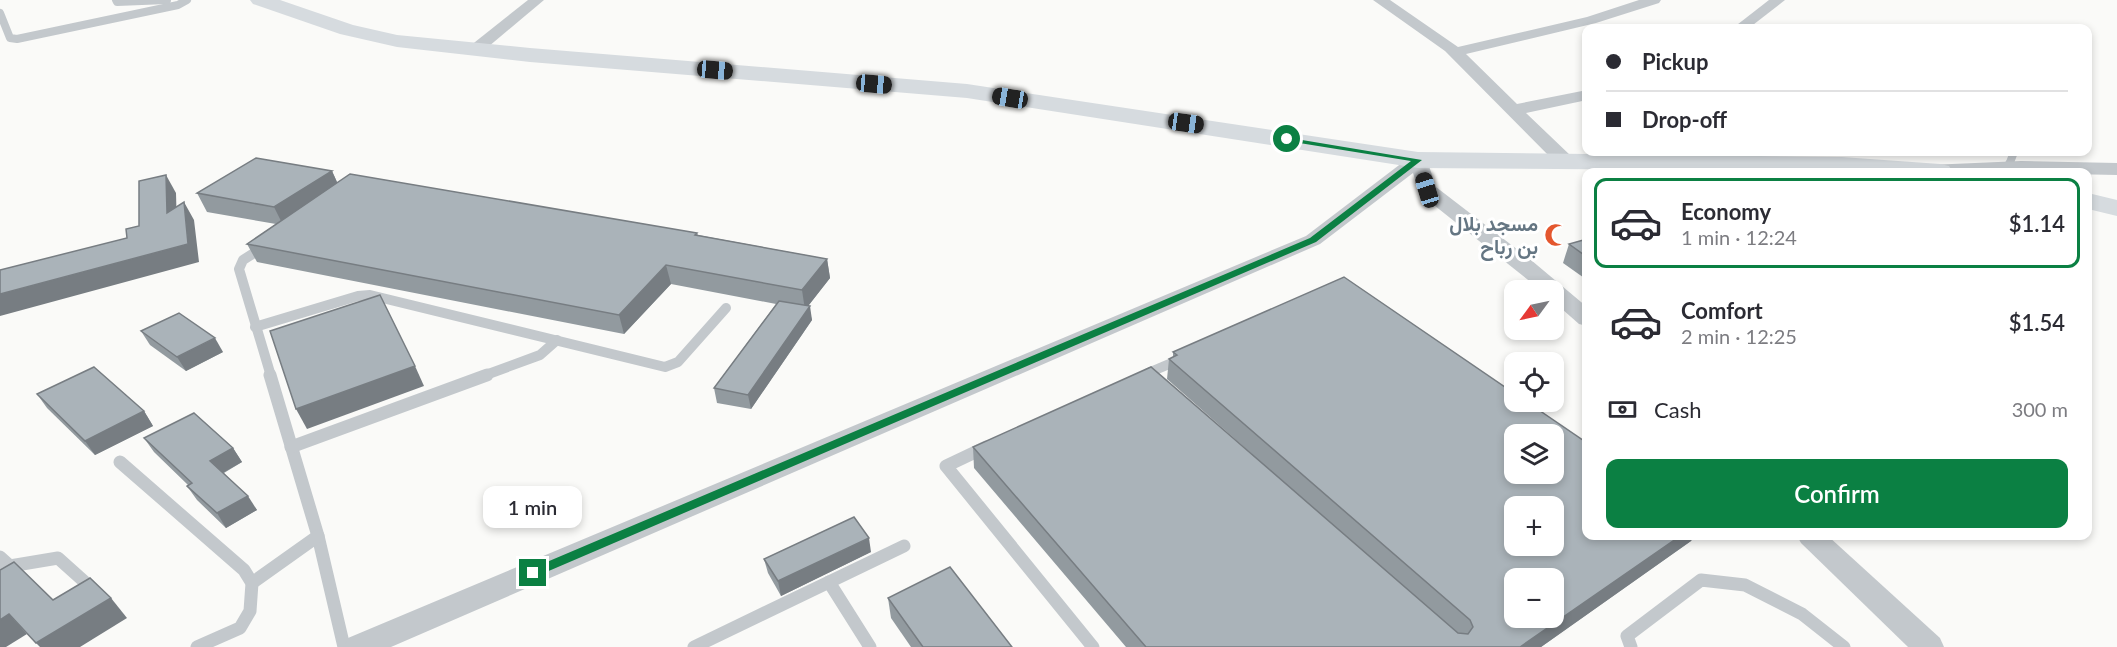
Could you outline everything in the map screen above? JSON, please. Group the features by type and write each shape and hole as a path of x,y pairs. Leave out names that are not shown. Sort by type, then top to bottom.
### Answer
{"main road":[{"path":"260,0 346,30 397,41 967,91 1418,160 1564,160 1842,165 1882,168"},
{"path":"2092,202 2117,208"}],"street":[{"path":"476,49 537,0"},
{"path":"1455,52 1591,20 1654,0"},
{"path":"1745,24 1778,0"},
{"path":"1387,1 1455,52 1564,160"},
{"path":"1513,110 1582,96"},
{"path":"359,647 1313,240 1418,160 1427,190 1524,264 1582,315"},
{"path":"1960,168 2011,160 2117,169"},
{"path":"1816,540 1869,593 1929,647"}],"lane":[{"path":"116,0 117,2 167,0"},
{"path":"0,13 10,38 17,39 177,5 187,0"},
{"path":"272,241 243,260 238,269 318,536 344,647"},
{"path":"255,327 358,296 370,295 665,367 678,362 726,308"},
{"path":"291,447 540,355 557,340"},
{"path":"1147,377 1196,352"},
{"path":"999,441 946,466 1093,647"},
{"path":"120,462 244,570 252,583 250,611 240,628 197,647"},
{"path":"252,583 318,536"},
{"path":"694,647 904,546"},
{"path":"3,565 58,558 87,584"},
{"path":"1631,647 1627,636 1701,580 1745,585 1802,614 1844,647"},
{"path":"829,582 870,647"}],"building":[{"path":"256,158 332,171 274,207 197,193"},
{"path":"350,174 697,233 695,235 827,259 802,290 666,265 619,315 247,244"},
{"path":"166,175 167,213 184,202 188,244 0,294 0,270 127,238 126,229 139,226 139,181"},
{"path":"1582,240 1582,253 1569,244"},
{"path":"1344,277 1504,386 1504,412 1542,412 1559,424 1504,424 1504,484 1564,484 1564,427 1582,440 1582,540 1674,540 1564,616 1564,568 1504,568 1504,628 1547,628 1520,647 1146,647 973,447 1151,367 1458,633 1468,634 1473,627 1470,620 1169,359 1177,355 1173,352"},
{"path":"380,295 415,366 296,409 270,331"},
{"path":"779,301 810,306 748,395 714,388"},
{"path":"179,313 215,338 177,357 141,331"},
{"path":"94,367 144,411 85,441 37,394"},
{"path":"194,413 233,448 210,461 248,496 217,513 187,486 192,483 144,438"},
{"path":"854,517 869,538 778,581 764,559"},
{"path":"14,562 53,600 90,578 111,598 36,643 9,614 0,620 0,570"},
{"path":"950,567 1012,647 923,647 888,598"}],"place":[{"name":"مسجد بلال بن رباح","path":"1556,235"}],"route":[{"path":"533,573 1313,240 1418,160 1287,139"}]}
